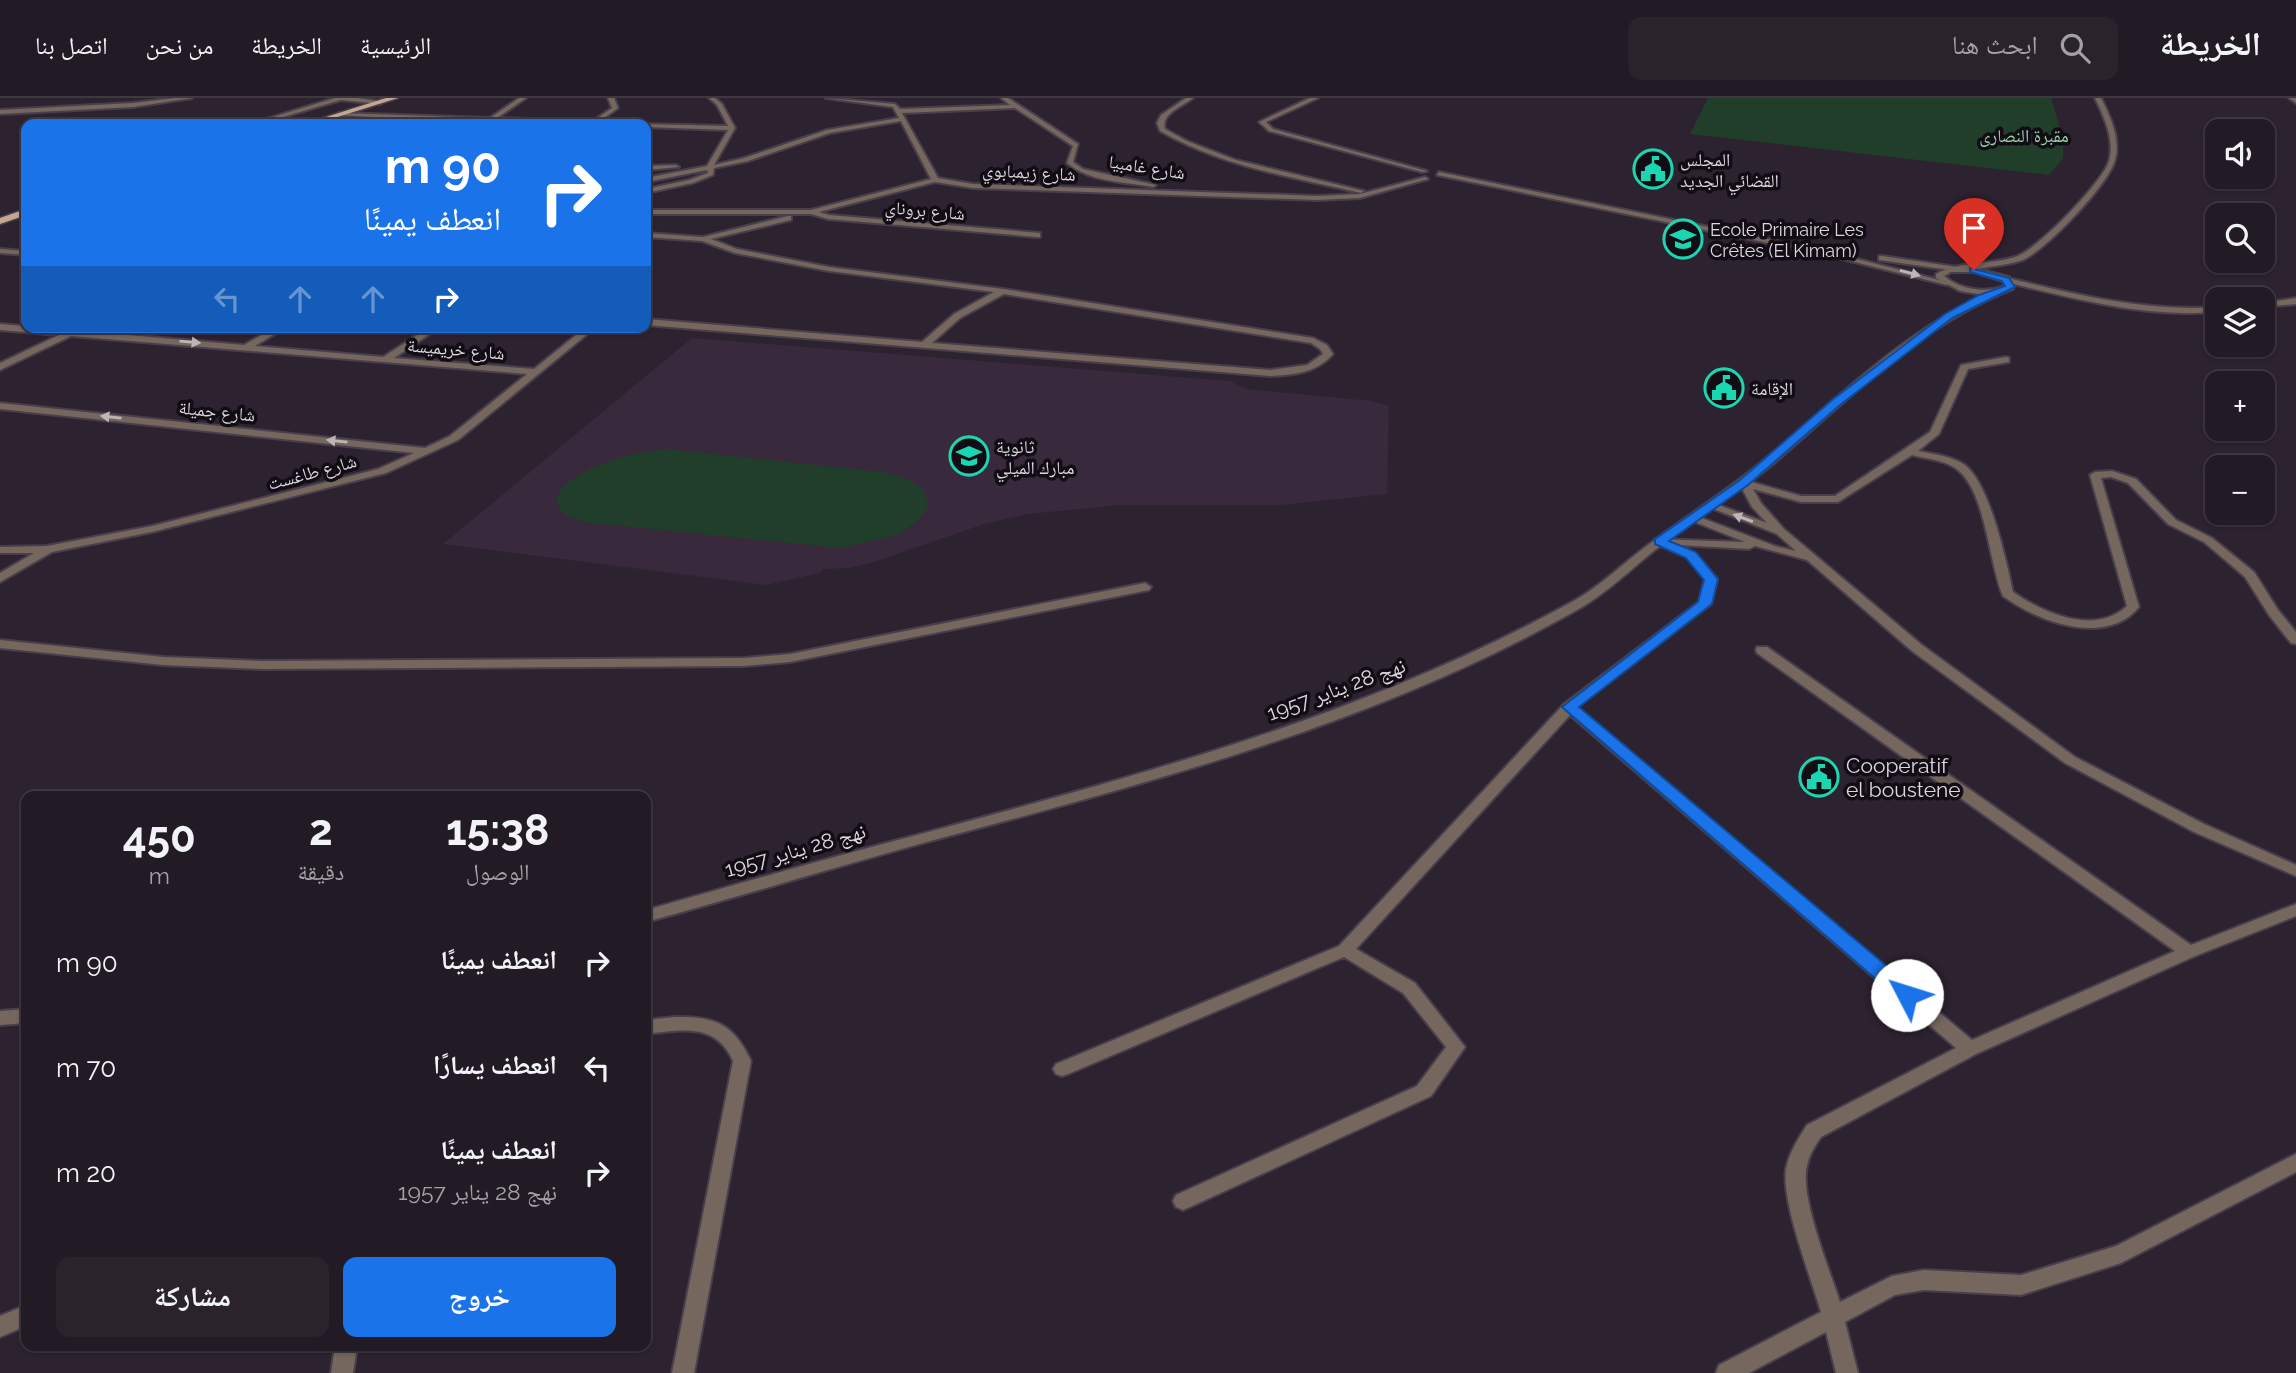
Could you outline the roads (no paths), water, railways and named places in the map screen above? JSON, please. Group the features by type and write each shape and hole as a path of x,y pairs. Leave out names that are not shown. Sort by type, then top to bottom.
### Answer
{"main road":[{"path":"325,119 394,98"},
{"path":"0,221 21,214"}],"street":[{"path":"0,112 133,105 189,98"},
{"path":"492,119 523,98"},
{"path":"600,119 615,108 611,98"},
{"path":"712,98 719,104 732,128"},
{"path":"703,239 935,180 895,106 829,98"},
{"name":"شارع غامبيا","path":"1004,98 1076,145 1070,163 1081,170 1125,181 1243,196"},
{"path":"1190,98 1163,116 1160,123 1162,130 1227,160 1371,194"},
{"path":"1315,98 1262,122 1271,130 1424,171 1436,177 1826,253 1949,284 2081,298"},
{"path":"1948,316 1949,284 1940,273 2019,259 2039,246 2094,191 2112,162 2113,136 2098,98"},
{"path":"2291,98 2296,101"},
{"path":"271,119 341,99 380,102"},
{"path":"651,168 747,160 829,131 901,115 1017,106"},
{"path":"339,115 422,119"},
{"path":"651,125 732,128"},
{"path":"651,190 711,174 710,165 732,128"},
{"path":"1384,160 1425,180"},
{"path":"651,179 710,165"},
{"path":"1410,174 1424,171"},
{"name":"شارع زيمبابوي","path":"1389,187 1410,174"},
{"name":"شارع زيمبابوي","path":"935,180 1014,189 1331,197 1371,194 1389,187 1436,177"},
{"path":"651,212 812,212"},
{"name":"شارع بروناي","path":"812,212 828,217 1037,235"},
{"path":"651,234 703,239 735,251 829,269 1003,291 1313,341 1324,347 1328,354 1323,361 1311,366 1270,373 651,322"},
{"path":"0,251 21,253"},
{"path":"1826,253 1986,272 2007,280 2081,298 2154,312 2205,310"},
{"path":"2007,280 2019,259"},
{"path":"1997,291 2010,287 2007,280"},
{"path":"925,344 957,316 1003,291"},
{"name":"نهج 28 يناير 1957","path":"651,915 1074,800 1366,706 1483,655 1583,602 1660,541 1744,483 1836,403 1948,316 1997,291"},
{"path":"2275,304 2296,301"},
{"name":"شارع خريميسة","path":"0,327 21,328"},
{"path":"0,367 68,333"},
{"name":"شارع خريميسة","path":"83,333 533,372"},
{"path":"248,346 271,333"},
{"path":"386,359 427,333"},
{"name":"شارع طاغست","path":"0,550 47,549 271,501 382,471 454,438 584,333"},
{"path":"1744,483 1798,500 1838,499 1934,433 1964,367 2006,360"},
{"name":"شارع جميلة","path":"0,406 430,451"},
{"path":"1910,452 1965,470 1989,521 2001,557 2007,593 2036,612 2064,621 2092,624 2120,619 2133,607 2095,475 2112,474 2132,481 2172,522 2208,540 2250,575 2273,612 2296,640"},
{"path":"1744,483 1756,505 1781,532 1917,648 2070,760 2199,828 2296,871"},
{"path":"1712,506 1781,532"},
{"path":"1694,518 1772,549"},
{"path":"1660,541 1725,542 1814,558"},
{"path":"1062,1069 1345,950 1569,707 1705,604 1711,579 1691,555 1660,541"},
{"path":"0,578 47,549"},
{"path":"0,644 163,661 263,665 744,662 790,658 1145,587"},
{"path":"1762,650 2189,952"},
{"path":"1569,707 1970,1049"},
{"path":"1847,1373 1796,1191 1796,1168 1802,1148 1815,1131 1970,1049 2189,952 2296,910"},
{"path":"1183,1200 1424,1091 1456,1047 1409,988 1345,950"},
{"path":"0,1018 21,1016"},
{"path":"651,1026 680,1022 716,1028 738,1048 742,1061 683,1373"},
{"path":"1727,1373 1834,1319 1892,1286 1924,1280 2021,1285 2064,1274 2121,1254 2296,1161"},
{"path":"0,1314 21,1315"},
{"path":"0,1327 21,1317"},
{"path":"342,1373 345,1351"}],"place":[{"name":"المجلس القضائي الجديد","path":"1653,169"},
{"name":"Ecole Primaire Les Crêtes (El Kimam)","path":"1683,239"},
{"name":"الإقامة","path":"1724,388"},
{"name":"ثانوية مبارك الميلي","path":"969,456"},
{"name":"Cooperatif el boustene","path":"1819,777"}],"park label":[{"name":"مقبرة النصارى","path":"2024,135"}]}
